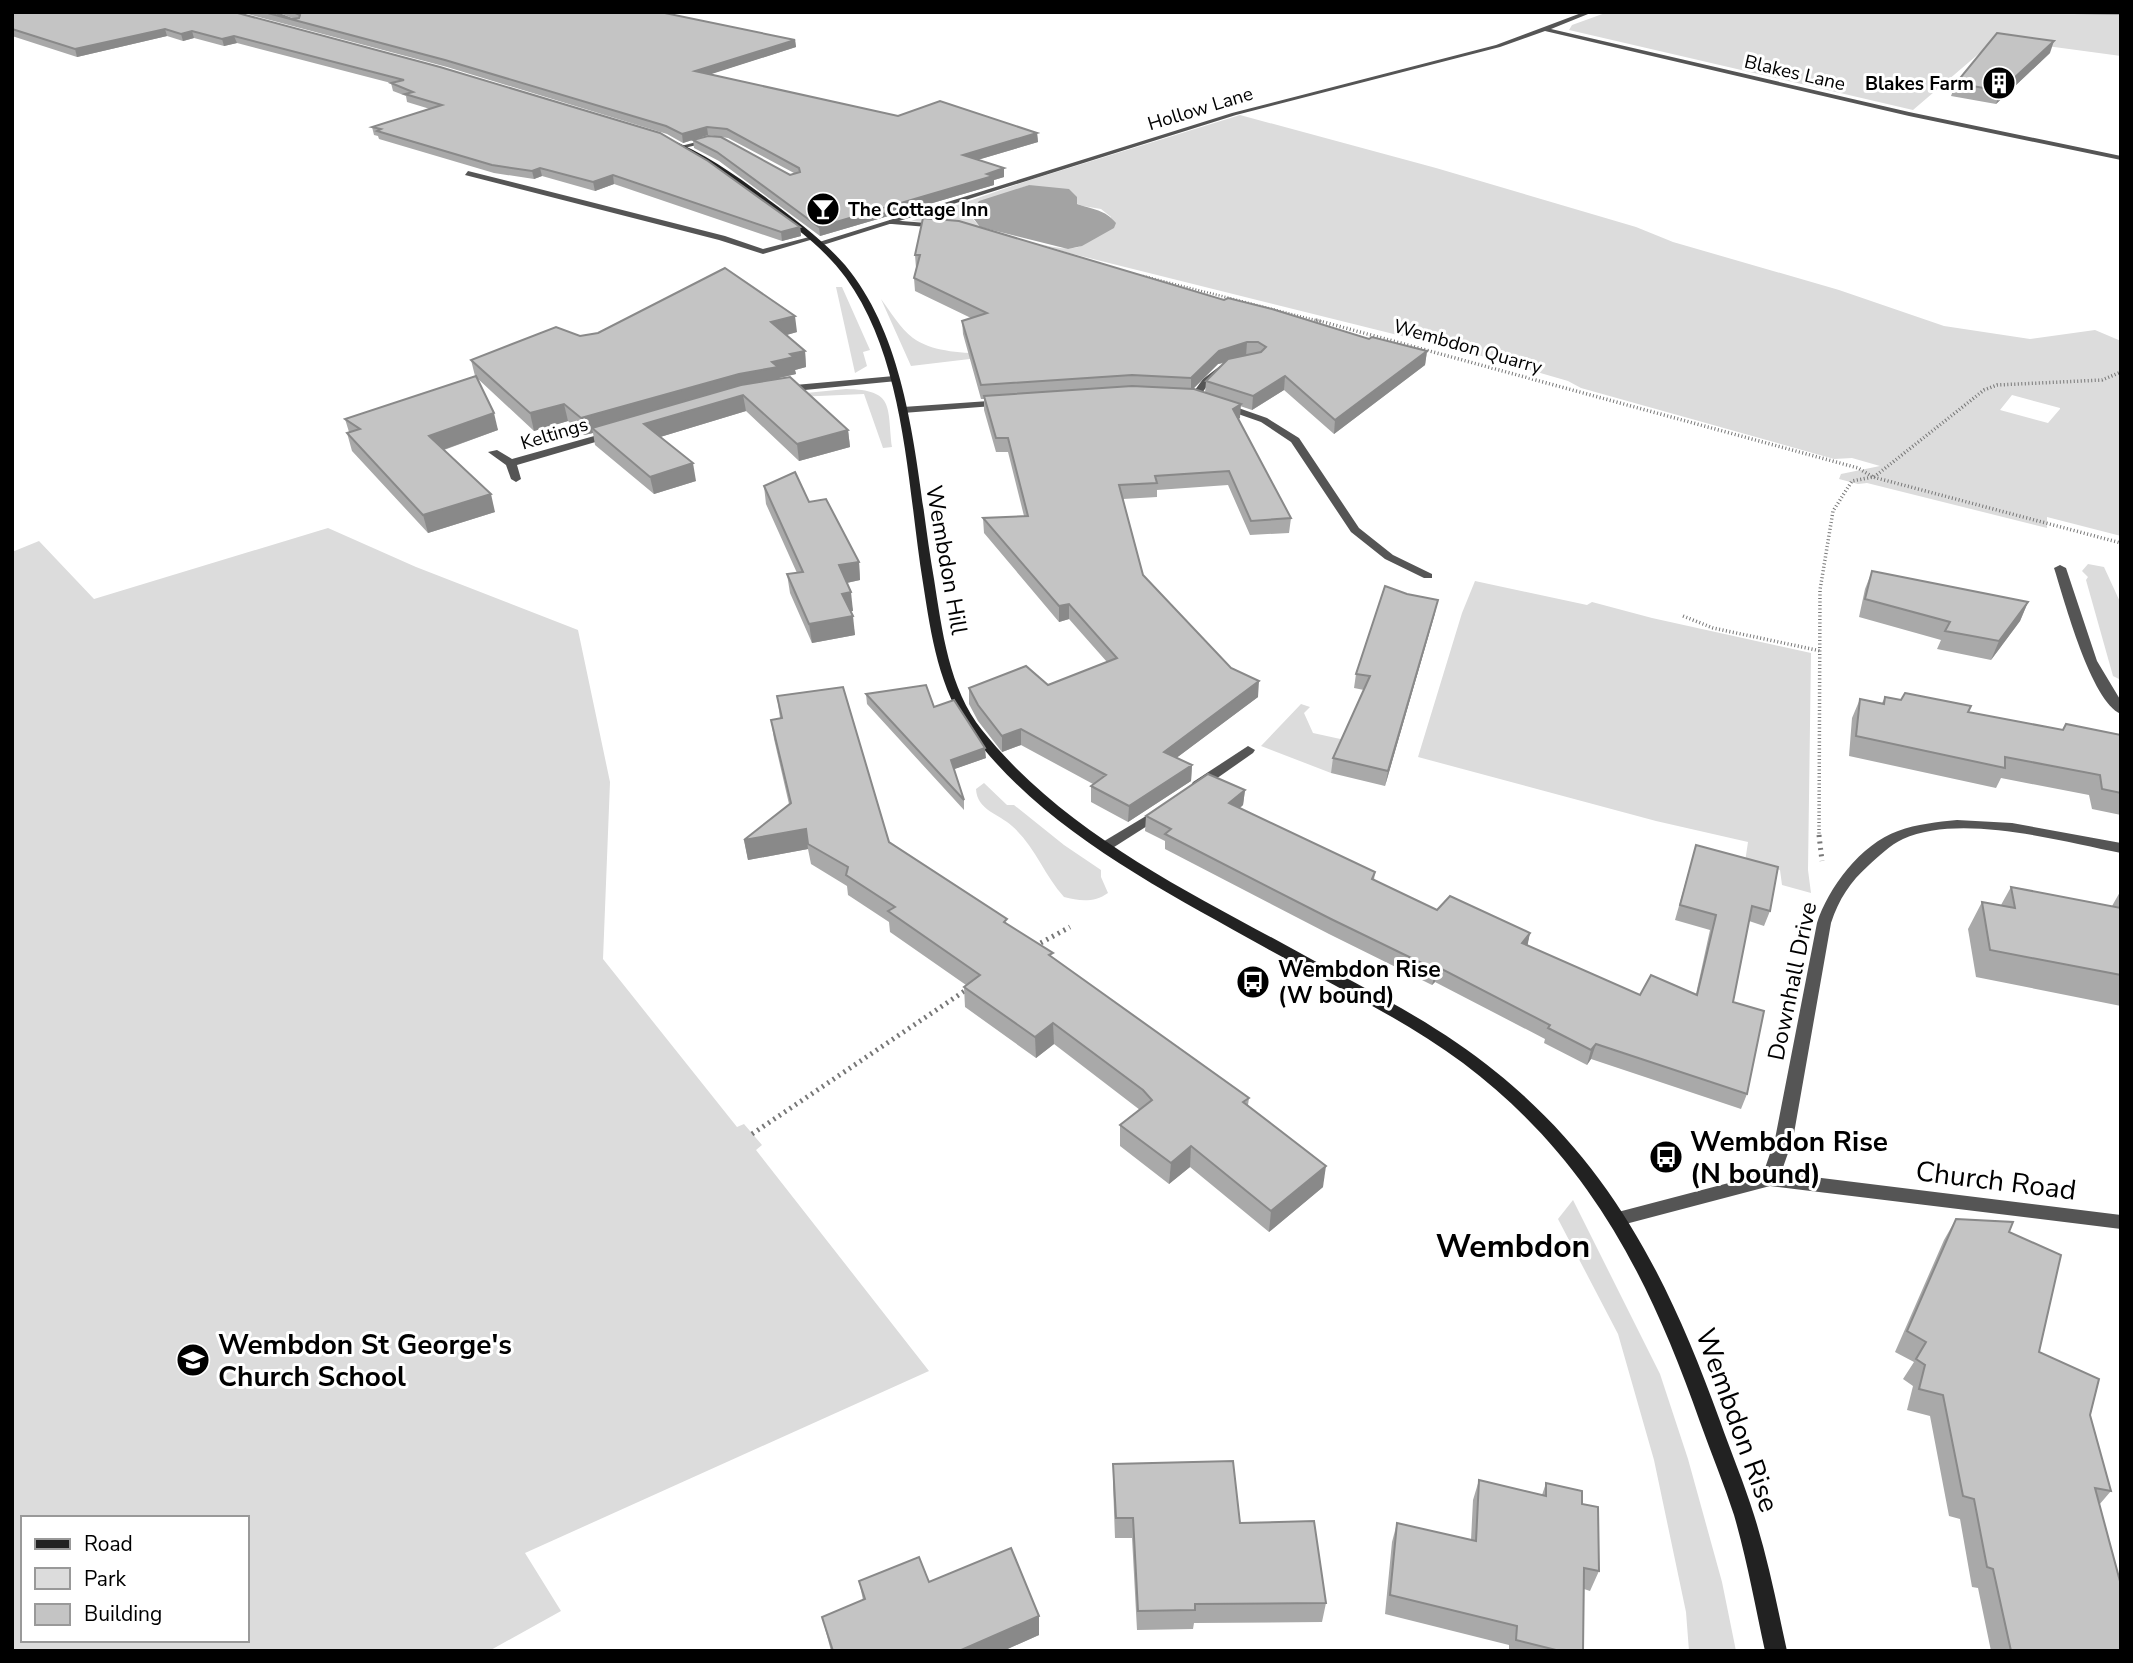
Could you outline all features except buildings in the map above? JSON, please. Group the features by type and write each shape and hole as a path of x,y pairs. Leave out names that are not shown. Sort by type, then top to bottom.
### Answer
{"main road":[{"name":"Wembdon Hill","path":"654,135 684,146 739,181 817,241 859,292 874,324 903,410 922,552 949,682 970,723 1000,762 1054,809 1106,846 1192,900 1426,1032 1492,1078 1542,1124 1579,1164 1618,1219"},
{"name":"Wembdon Rise","path":"1618,1219 1682,1340 1747,1524 1776,1651"}],"street":[{"name":"Hollow Lane","path":"468,173 722,238 763,252 892,222 1234,114 1477,52 1590,12"},
{"name":"Blakes Lane","path":"1545,29 1834,97 2121,158"},
{"path":"684,146 709,140 725,141"},
{"path":"892,222 945,227"},
{"path":"1206,401 1206,381 1232,361"},
{"path":"775,390 894,379"},
{"path":"1174,396 1206,401 1264,420 1295,440 1355,530 1389,557 1428,576"},
{"path":"903,410 1014,402"},
{"name":"Keltings","path":"511,463 620,431"},
{"name":"Keltings","path":"493,452 511,463 516,479"},
{"path":"2060,568 2097,673 2107,695 2121,710"},
{"path":"1106,846 1248,750"},
{"name":"Downhall Drive","path":"1770,1179 1784,1139 1824,923 1832,896 1860,865 1885,843 1901,835 1941,826 1989,825 2121,848"},
{"name":"Church Road","path":"1618,1219 1770,1179 2121,1222"}],"path":[{"path":"683,18 729,25 753,32"},
{"name":"Wembdon Quarry","path":"1135,275 1402,342 1858,468 1873,477 2121,543"},
{"path":"1832,896 1819,853 1818,782 1820,590 1833,511 1852,481 1873,477 1984,390 1997,385 2102,380 2121,372"},
{"path":"1683,616 1713,628 1821,651"},
{"path":"1024,952 1070,927"},
{"path":"752,1134 967,990"}],"green space":[{"path":"1608,12 2121,12 2121,56 1996,39 1913,110 1569,30 1572,25"},
{"path":"1240,115 1436,168 1636,227 1673,242 1839,290 1944,326 2030,339 2095,330 2121,341 2121,536 2047,517 2047,528 1867,483 1858,484 1839,479 1841,474 1880,466 1852,458 1834,459 1581,388 1568,381 1478,355 1040,244 1065,248 1081,246 1095,236 1111,217 1101,209 1083,206 1029,185 974,205 971,209 973,219 980,227 911,221 1027,181","holes":["2012,395 2060,408 2048,423 2000,410"]},
{"path":"836,287 842,287 870,350 863,352 867,366 855,373"},
{"path":"881,299 904,329 924,344 968,353 1028,352 911,366"},
{"path":"846,389 873,393 886,403 892,447 883,448 864,394 796,397 796,394"},
{"path":"328,528 416,567 578,630 610,782 603,959 737,1127 744,1124 762,1145 756,1150 929,1371 525,1553 561,1611 489,1651 12,1651 12,552 39,541 94,599"},
{"path":"2088,564 2104,567 2121,604 2121,680 2113,676 2086,580 2088,577 2082,571"},
{"path":"1475,581 1587,605 1592,602 1811,653 1808,870 1811,893 1782,885 1780,870 1745,862 1748,842 1656,821 1418,757 1462,613"},
{"path":"1301,704 1310,707 1304,713 1313,733 1345,740 1331,773 1261,746"},
{"path":"984,783 1007,805 1014,805 1064,845 1101,870 1108,893 1086,900 1064,897 1020,834 980,802 976,789"},
{"path":"1573,1200 1660,1374 1688,1459 1722,1582 1736,1651 1689,1651 1686,1612 1654,1460 1618,1334 1558,1219"}],"shaded area":[{"path":"1029,185 1069,189 1077,197 1077,204 1107,215 1116,223 1114,228 1082,246 1068,249 980,227 970,214 979,201"}],"waterway":[{"path":"1909,12 1994,12"},
{"path":"2074,12 2121,13"}],"place":[{"name":"Blakes Farm","path":"1999,83"},
{"name":"The Cottage Inn","path":"823,209"},
{"name":"Wembdon Rise (W bound)","path":"1253,982"},
{"name":"Wembdon Rise (N bound)","path":"1666,1157"},
{"name":"Wembdon St George's Church School","path":"193,1360"}],"district":[{"name":"Wembdon","path":"1513,1246"}]}
